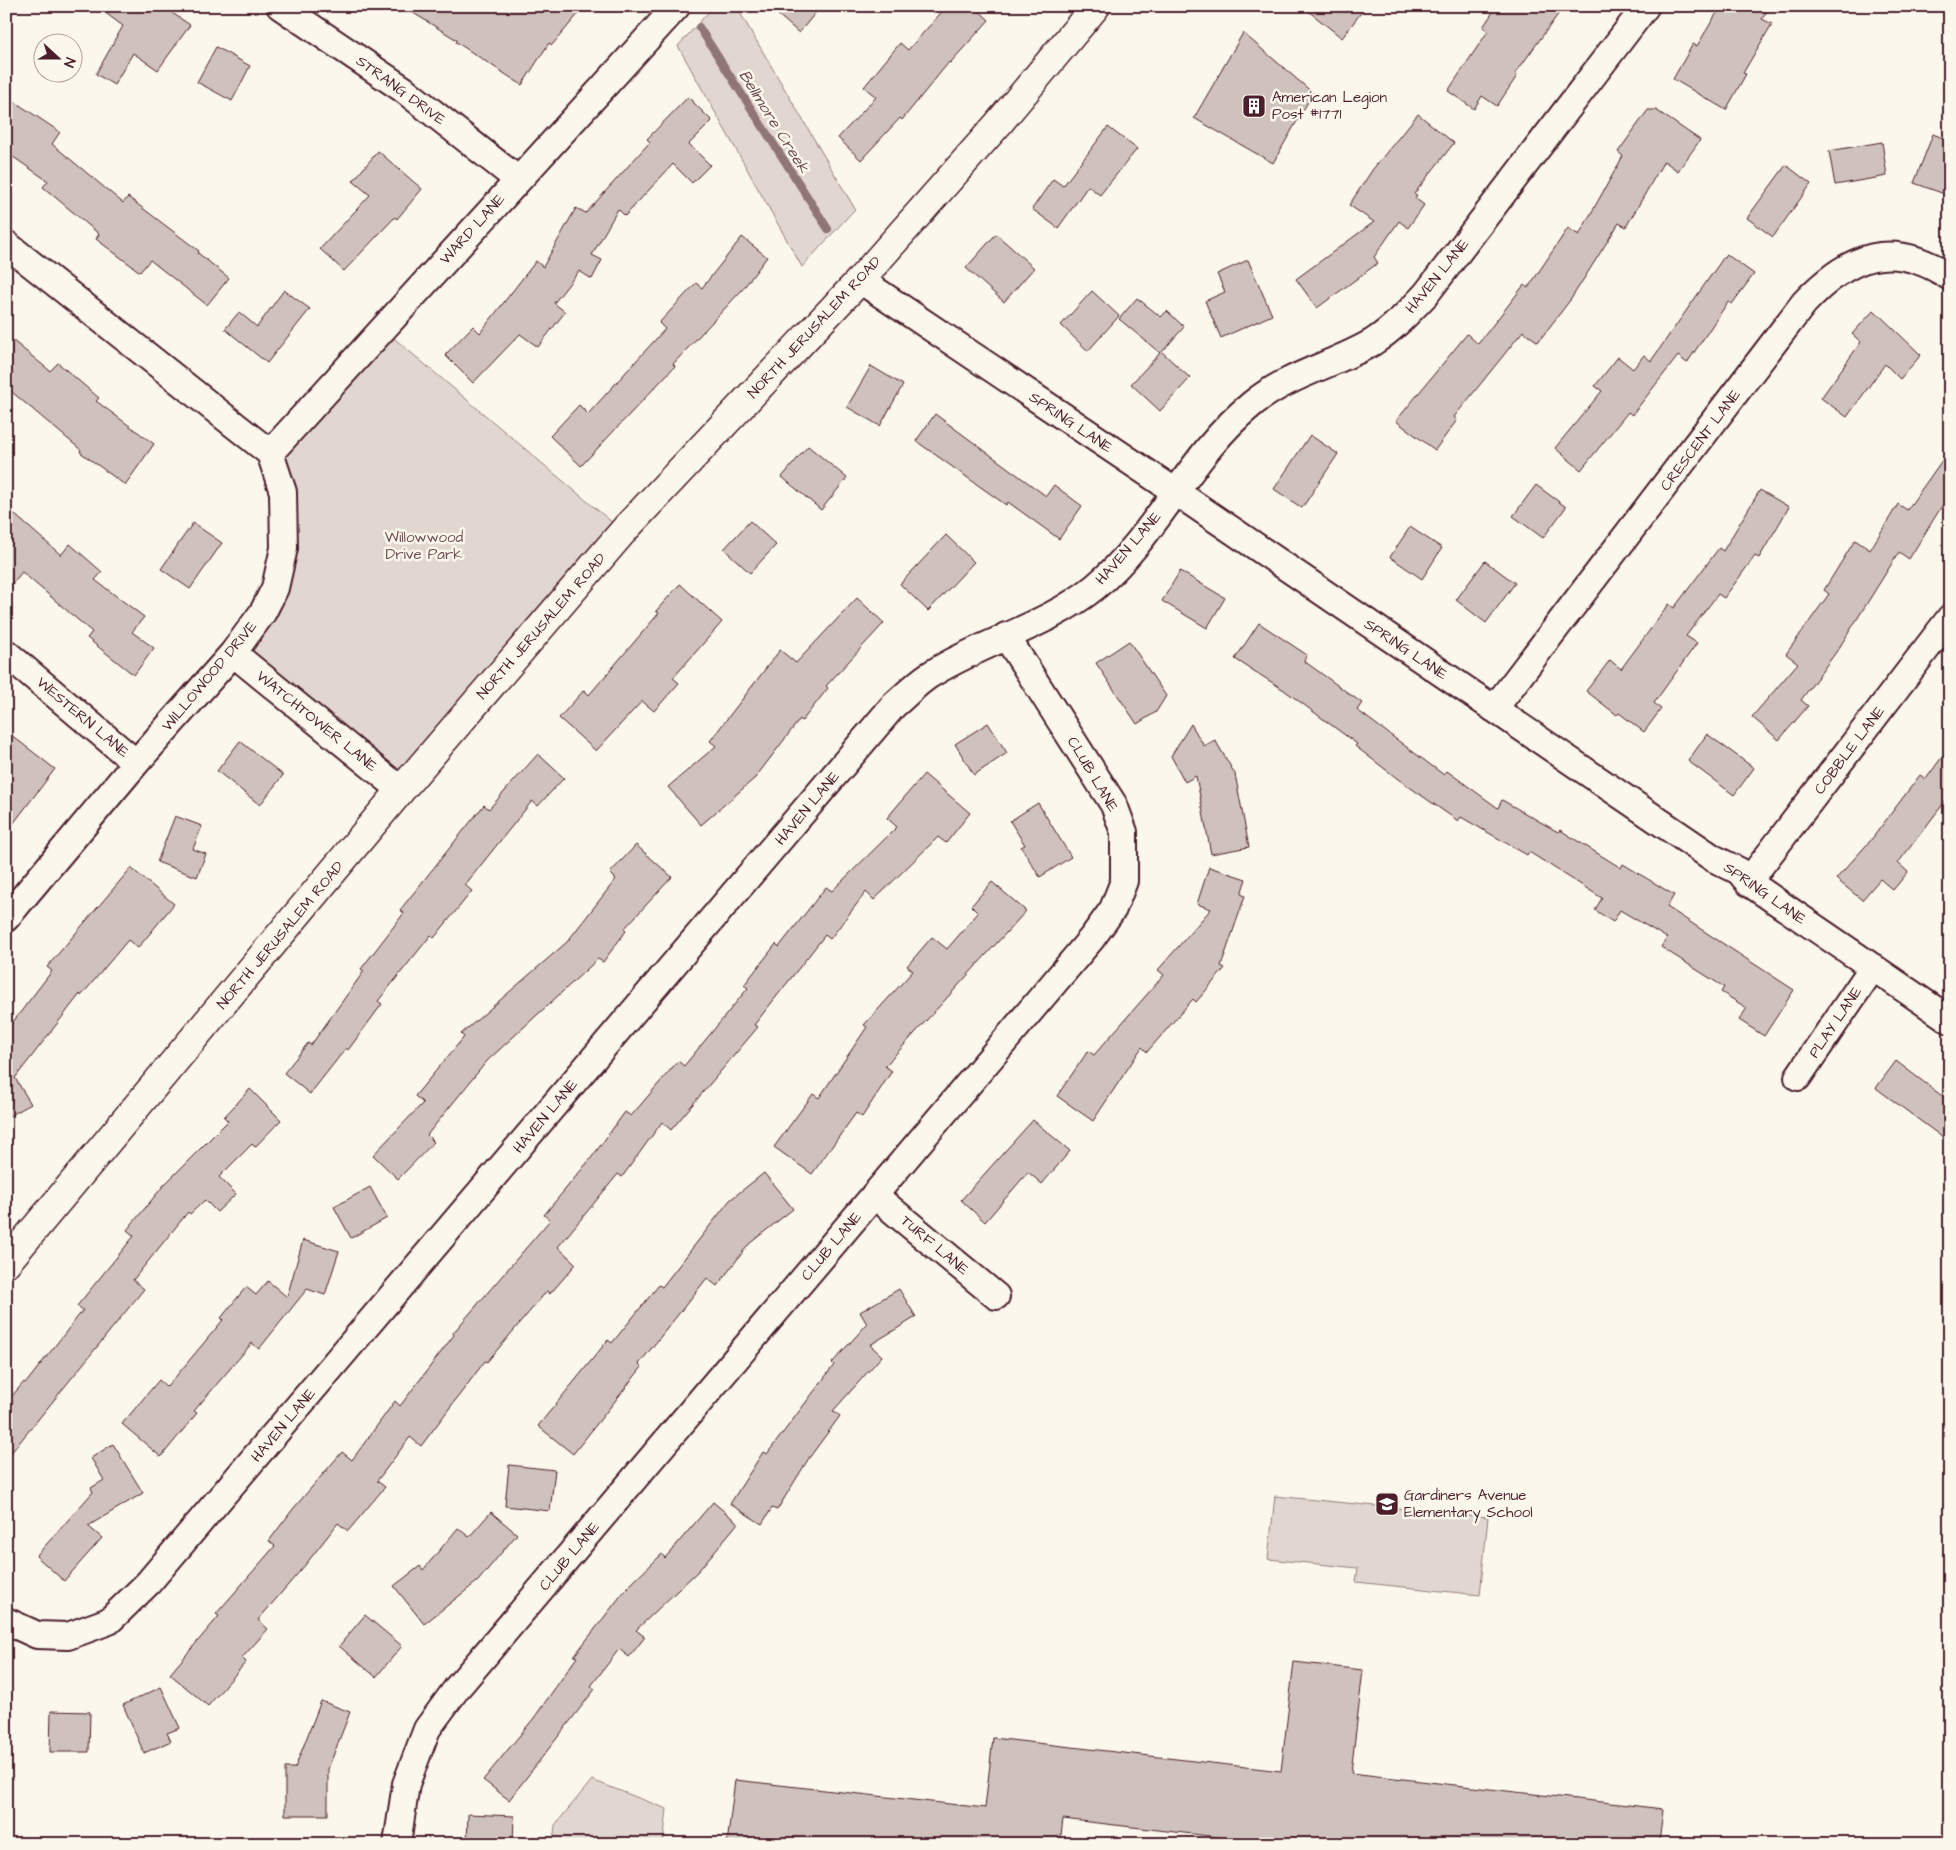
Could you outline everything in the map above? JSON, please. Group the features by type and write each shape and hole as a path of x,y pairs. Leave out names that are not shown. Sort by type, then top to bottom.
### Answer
{"main road":[{"name":"NORTH JERUSALEM ROAD","path":"6,1264 401,790 626,528 860,280 998,124 1096,6"}],"street":[{"name":"STRANG DRIVE","path":"280,6 403,90 517,179"},
{"name":"WARD LANE","path":"270,453 517,179 677,6"},
{"name":"HAVEN LANE","path":"6,1621 37,1635 68,1636 109,1621 148,1583 894,705 927,676 1006,636 1064,610 1096,586 1124,558 1226,426 1253,403 1287,382 1373,341 1403,318 1426,294 1646,6"},
{"path":"6,244 270,453"},
{"name":"CRESCENT LANE","path":"1494,709 1792,318 1822,284 1854,263 1876,256 1894,255 1903,255 1931,264 1950,277"},
{"name":"SPRING LANE","path":"860,280 1176,492 1712,858 1739,872 1748,882 1950,1020"},
{"name":"WILLOWOOD DRIVE","path":"6,918 136,763 233,653 263,612 274,588 284,548 283,492 270,453"},
{"name":"COBBLE LANE","path":"1748,882 1950,618"},
{"name":"CLUB LANE","path":"396,1844 406,1784 427,1729 464,1681 1092,938 1113,909 1124,881 1124,832 1114,805 1006,636"},
{"name":"WESTERN LANE","path":"6,653 136,763"},
{"name":"WATCHTOWER LANE","path":"233,653 401,790"},
{"name":"PLAY LANE","path":"1798,1077 1873,967"},
{"name":"TURF LANE","path":"874,1195 996,1296"}],"green space":[{"path":"714,6 736,6 855,209 802,267 678,46"},
{"name":"Willowwood Drive Park","path":"383,329 620,529 400,787 235,655 276,589 271,453"},
{"path":"1275,1496 1488,1517 1480,1595 1356,1582 1358,1568 1268,1559"},
{"path":"592,1780 667,1809 663,1844 553,1844 555,1825"}],"building":[{"path":"96,6 162,6 190,25 158,70 133,53 114,85 96,74 123,26"},
{"path":"402,6 585,6 552,45 549,43 522,85 456,42 457,40"},
{"path":"768,6 821,6 799,33"},
{"path":"947,6 974,6 989,20 949,62 902,120 900,118 861,160 838,138 876,97 864,87 900,43 908,50"},
{"path":"1302,6 1366,6 1342,38"},
{"path":"1497,6 1564,6 1515,74 1517,76 1497,106 1482,96 1474,109 1448,91 1488,31 1483,27"},
{"path":"1721,6 1770,6 1762,19 1772,24 1743,73 1746,74 1726,110 1673,79 1693,44 1697,46"},
{"name":"American Legion Post #1771","path":"1243,33 1313,93 1273,163 1194,118"},
{"path":"216,47 250,66 232,101 197,82"},
{"path":"688,97 712,121 689,144 710,165 692,183 673,164 625,216 618,209 592,255 602,260 592,279 579,271 554,303 565,312 538,347 520,334 473,383 445,355 473,326 480,333 536,261 543,267 576,208 586,213 650,142 647,139"},
{"path":"15,102 60,132 52,144 123,203 128,197 199,251 198,253 229,278 207,305 150,260 140,272 96,239 99,234 43,187 48,181 6,152 6,115"},
{"path":"1648,110 1656,110 1700,140 1678,171 1664,161 1626,227 1619,223 1571,299 1538,342 1523,331 1454,417 1457,420 1435,450 1396,421 1467,334 1478,344 1524,285 1528,288 1568,228 1579,235 1623,156 1618,152"},
{"path":"1418,114 1454,143 1414,194 1417,195 1415,198 1424,205 1408,228 1399,221 1374,257 1378,263 1317,308 1296,279 1374,222 1349,205 1373,169"},
{"path":"1108,127 1137,149 1100,195 1088,186 1058,228 1032,209 1053,179 1063,186"},
{"path":"1933,134 1950,141 1950,196 1914,183"},
{"path":"1882,142 1887,176 1835,185 1829,151"},
{"path":"378,151 422,189 397,219 395,217 344,271 320,249 370,195 353,181"},
{"path":"1786,165 1811,184 1773,237 1747,218"},
{"path":"996,234 1034,268 1004,302 966,268"},
{"path":"742,237 767,257 742,290 673,364 675,366 581,466 550,436 579,405 588,414 665,329 659,323 696,283 702,288"},
{"path":"1726,254 1754,274 1732,304 1728,302 1687,363 1678,356 1632,415 1628,412 1581,470 1555,448 1602,391 1595,386 1618,357 1633,369 1644,355 1651,361"},
{"path":"1248,260 1272,315 1221,338 1205,301 1225,292 1217,274"},
{"path":"284,290 310,309 267,363 225,329 239,312 257,327"},
{"path":"1092,291 1119,316 1088,351 1061,325"},
{"path":"1137,298 1161,317 1167,311 1184,327 1162,352 1190,378 1160,411 1131,384 1160,353 1119,319"},
{"path":"1874,310 1921,355 1900,379 1885,364 1847,417 1821,398 1861,342 1852,334"},
{"path":"6,335 50,371 58,363 99,398 96,401 154,444 125,485 80,452 81,450 6,387"},
{"path":"871,366 903,385 880,426 847,407"},
{"path":"935,414 1046,496 1054,485 1082,506 1059,539 1008,502 1006,505 916,441"},
{"path":"1310,435 1338,454 1302,508 1274,489"},
{"path":"808,446 847,478 821,510 782,477"},
{"path":"1950,449 1950,493 1909,559 1899,552 1839,648 1801,700 1808,706 1779,740 1752,717 1798,663 1786,654 1829,594 1824,590 1855,540 1870,550 1898,504 1907,510"},
{"path":"1536,485 1566,507 1543,538 1513,516"},
{"path":"1760,490 1789,507 1759,558 1755,556 1724,598 1718,594 1686,636 1697,643 1654,703 1661,709 1644,732 1619,713 1617,715 1586,691 1610,660 1621,669 1669,604 1674,608 1719,548 1723,551"},
{"path":"6,507 61,555 70,544 102,572 95,580 144,617 132,632 154,648 134,675 87,638 92,632 22,572 6,591"},
{"path":"750,521 776,545 750,573 724,549"},
{"path":"193,523 222,543 190,589 161,569"},
{"path":"1410,527 1442,548 1422,579 1390,557"},
{"path":"946,535 974,562 928,611 900,584"},
{"path":"1485,561 1515,583 1486,623 1456,600"},
{"path":"1180,571 1225,598 1207,628 1162,601"},
{"path":"680,584 722,622 673,678 679,683 654,711 642,701 596,751 559,718 584,690 589,695 659,613 656,611"},
{"path":"857,598 884,623 826,686 828,688 802,721 800,719 755,778 701,825 668,787 716,746 710,741 780,650 796,663"},
{"path":"1259,623 1307,655 1304,661 1362,703 1357,710 1444,775 1447,771 1498,808 1502,800 1558,832 1560,830 1621,868 1623,864 1674,895 1667,907 1794,990 1764,1036 1739,1020 1747,1008 1721,992 1724,987 1661,947 1667,938 1620,910 1613,922 1595,910 1602,898 1529,852 1527,855 1461,817 1458,821 1398,779 1355,746 1357,744 1284,690 1235,659"},
{"path":"1129,641 1166,696 1156,712 1137,724 1096,663"},
{"path":"988,723 1007,753 974,775 955,744"},
{"path":"1191,724 1204,746 1215,740 1235,774 1249,847 1211,854 1196,776 1185,782 1171,756"},
{"path":"6,731 55,769 6,833"},
{"path":"1707,734 1754,768 1734,795 1688,761"},
{"path":"240,741 283,775 260,805 217,771"},
{"path":"1950,746 1950,795 1898,863 1908,872 1893,890 1880,879 1862,900 1836,879 1871,840 1920,775 1926,779"},
{"path":"538,754 564,778 538,806 532,801 465,885 472,891 434,938 431,935 378,1001 382,1004 348,1050 346,1048 310,1094 284,1073 308,1043 311,1045 364,971 361,969 404,913 400,910 484,805 489,809"},
{"path":"924,774 970,813 946,843 938,837 874,900 866,892 830,939 825,935 754,1025 758,1027 671,1130 662,1122 622,1177 618,1174 558,1247 576,1264 550,1294 547,1291 487,1362 485,1361 421,1446 410,1437 377,1481 385,1487 348,1531 338,1523 258,1620 268,1629 242,1658 246,1662 208,1706 170,1674 219,1616 216,1614 275,1546 269,1541 293,1509 342,1452 352,1460 395,1401 400,1406 454,1335 453,1333 550,1220 544,1215 592,1157 625,1112 631,1116 678,1061 684,1066 748,988 744,985 776,944 779,947 826,887 832,891 897,827 887,818"},
{"path":"1038,803 1071,857 1040,877 1021,847 1025,845 1010,821"},
{"path":"175,816 202,826 193,849 206,854 197,877 157,862"},
{"path":"636,845 672,877 624,929 626,931 603,962 598,959 487,1061 427,1135 434,1142 398,1179 373,1155 423,1103 415,1096 464,1037 461,1034 567,942 616,879 610,873"},
{"path":"1209,867 1246,879 1241,894 1245,896 1221,966 1225,968 1196,1002 1193,999 1147,1052 1142,1047 1093,1121 1057,1096 1088,1051 1094,1055 1164,975 1158,970 1211,909 1197,904"},
{"path":"131,868 174,904 138,948 128,940 81,996 80,994 15,1078 31,1104 6,1118 6,1031 52,971 47,967"},
{"path":"992,882 1026,911 885,1066 892,1071 862,1117 856,1113 812,1174 774,1147 813,1094 819,1098 867,1027 864,1025 913,971 907,966 932,937 947,949 978,913 971,906"},
{"path":"1896,1061 1950,1102 1950,1143 1876,1088"},
{"path":"250,1089 281,1120 255,1147 252,1144 219,1177 236,1194 217,1212 205,1200 190,1214 188,1212 133,1280 144,1289 6,1459 6,1403 24,1382 26,1383 83,1310 77,1306 134,1236 127,1230 164,1185 228,1121 224,1117"},
{"path":"1033,1120 1070,1151 1042,1184 1028,1172 985,1222 961,1200"},
{"path":"764,1173 793,1209 749,1244 717,1286 707,1278 639,1364 642,1367 573,1454 538,1426 608,1340 612,1343 659,1285 662,1287 730,1200"},
{"path":"370,1187 387,1218 351,1238 334,1207"},
{"path":"303,1240 339,1251 325,1295 307,1289 259,1349 252,1343 194,1411 197,1413 161,1457 122,1424 159,1380 167,1387 223,1320 221,1318 246,1287 256,1295 268,1281 287,1297"},
{"path":"899,1289 916,1317 870,1345 882,1356 833,1411 840,1416 809,1458 777,1510 772,1508 762,1524 730,1504 763,1452 767,1454 834,1365 832,1363 867,1324 860,1312"},
{"path":"113,1444 143,1493 88,1526 102,1538 64,1581 36,1556 93,1492 91,1488 104,1480 91,1458"},
{"path":"509,1465 555,1470 550,1511 505,1506"},
{"path":"713,1502 738,1523 699,1570 636,1630 645,1637 629,1657 619,1649 591,1686 595,1689 509,1800 483,1780 534,1718 577,1657 574,1656 626,1589 662,1554 665,1558"},
{"path":"491,1512 517,1534 478,1581 424,1624 394,1586 420,1566 423,1570 458,1528 469,1537"},
{"path":"365,1615 402,1646 376,1677 339,1646"},
{"path":"1294,1662 1363,1670 1351,1773 1663,1809 1659,1844 1279,1844 1063,1819 1060,1844 727,1844 735,1780 985,1808 993,1738 1281,1771"},
{"path":"161,1687 180,1728 167,1733 171,1741 144,1753 123,1705"},
{"path":"321,1701 350,1712 328,1769 328,1815 285,1815 285,1768 295,1768"},
{"path":"51,1711 90,1712 89,1752 50,1752"},
{"path":"468,1814 514,1816 513,1844 467,1844"}],"waterway":[{"name":"Bellmore Creek","path":"699,27 828,229"}],"place":[{"name":"American Legion Post #1771","path":"1254,106"},
{"name":"Gardiners Avenue Elementary School","path":"1387,1504"}]}
